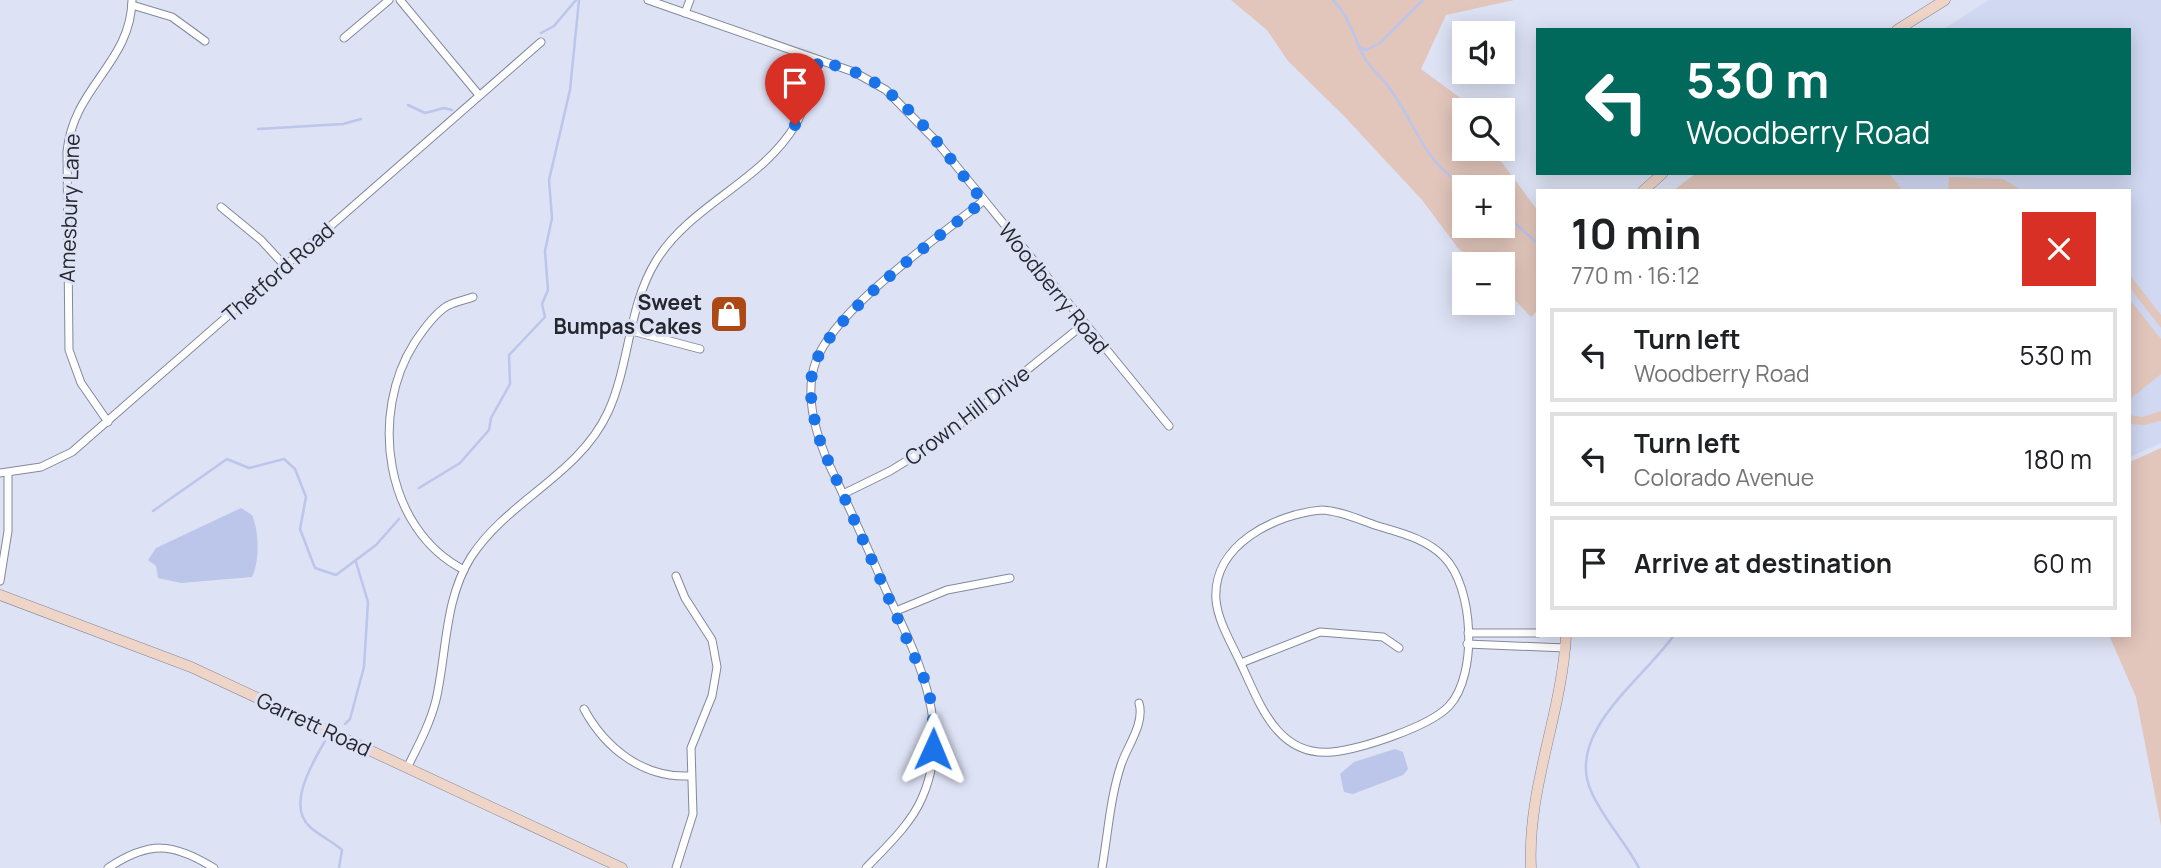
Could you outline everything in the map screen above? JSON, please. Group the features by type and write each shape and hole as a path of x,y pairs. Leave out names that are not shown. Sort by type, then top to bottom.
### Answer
{"street":[{"path":"344,38 389,0"},
{"path":"400,0 479,95"},
{"name":"Woodberry Road","path":"648,0 866,77 898,100 1169,426"},
{"path":"685,13 690,0"},
{"path":"1900,28 1945,0"},
{"path":"132,3 172,16 205,41"},
{"name":"Amesbury Lane","path":"108,422 81,383 69,351 67,152 75,114 90,88 116,54 130,24 132,3"},
{"name":"Thetford Road","path":"4,473 58,460 108,422 541,42"},
{"path":"407,768 433,710 451,609 464,570 491,532 565,469 590,442 613,401 640,298 656,261 678,232 782,143 801,114 819,60"},
{"path":"1645,189 1661,175"},
{"path":"866,868 921,801 933,749 933,711 927,685 816,429 812,391 817,360 834,330 858,304 983,201"},
{"path":"220,207 261,240 285,266"},
{"path":"464,570 436,550 404,504 390,461 388,429 394,388 411,348 426,327 447,306 472,297"},
{"name":"Crown Hill Drive","path":"843,494 890,471 939,441 1084,324"},
{"path":"632,331 700,349"},
{"path":"0,580 6,561 2,556 8,531 4,473"},
{"path":"1311,511 1340,513 1433,547 1450,564 1460,582 1468,632 1467,644 1463,683 1455,699 1443,712 1420,725 1332,752 1298,747 1276,731 1265,716 1218,611 1216,588 1222,566 1245,539 1311,511"},
{"path":"676,576 685,598 709,633 716,657 712,696 693,737 689,776 693,814 676,868"},
{"path":"896,611 947,590 1010,578"},
{"name":"Garrett Road","path":"0,595 159,653 622,868"},
{"path":"1241,663 1320,632 1383,637 1399,648"},
{"path":"1468,632 1536,633"},
{"path":"1517,633 1517,646"},
{"path":"1531,868 1531,829 1535,802 1566,637"},
{"path":"1467,644 1566,648"},
{"path":"1102,868 1115,787 1128,746 1140,721 1139,703"},
{"path":"584,709 599,735 617,752 667,776 689,776"},
{"path":"108,868 132,853 154,847 186,852 214,868"}],"shaded area":[{"path":"1231,0 1514,0 1446,15 1421,69 1460,98 1452,98 1452,161 1501,161 1511,175 1452,175 1452,238 1515,238 1515,180 1536,208 1536,312 1531,317 1515,300 1515,252 1463,252 1422,200 1345,117 1288,61 1267,30"},
{"path":"1989,0 2161,0 2161,443 2131,457 2131,189 1901,189 1891,175 2131,175 2131,28 1945,28"},
{"path":"1693,175 1891,175 1901,189 1676,189"},
{"path":"1949,177 2003,179 2020,189 1948,189"},
{"path":"2131,276 2161,315 2161,328 2131,289"},
{"path":"2131,301 2161,339 2161,374 2131,398"},
{"path":"2161,411 2161,421 2144,425 2131,424 2131,415 2142,417"},
{"path":"2161,448 2161,826 2136,697 2110,637 2131,637 2131,462"},
{"path":"241,508 252,515 256,529 258,546 252,577 181,583 158,578 156,566 148,560 156,548"},
{"path":"1395,749 1403,752 1408,769 1403,775 1353,794 1344,792 1340,774 1354,762"}],"waterway":[{"path":"541,33 554,26 576,0"},
{"path":"419,488 460,463 489,430 491,418 510,384 509,355 545,317 542,304 548,290 545,251 552,218 549,180 570,90 579,0"},
{"path":"1333,0 1347,20 1366,61 1398,100 1430,155 1452,178"},
{"path":"1359,47 1366,50 1380,43 1423,0"},
{"path":"408,105 425,113 444,108 452,110"},
{"path":"258,129 343,124 361,119"},
{"path":"1515,223 1536,242"},
{"path":"153,511 227,459 249,468 284,459 295,469 306,497 300,529 315,568 336,575 376,545 399,519"},
{"path":"345,724 350,719 364,667 368,602 356,562"},
{"path":"1639,868 1591,791 1586,769 1589,748 1611,708 1672,637"},
{"path":"325,741 304,784 301,808 303,818 310,827 342,850 339,868"}],"place":[{"name":"Sweet Bumpas Cakes","path":"729,314"}],"route":[{"path":"795,125 819,60 854,72 866,77 898,100 936,141 983,201 858,304 824,345 812,375 813,408 822,447 927,685 933,711 933,749"}]}
